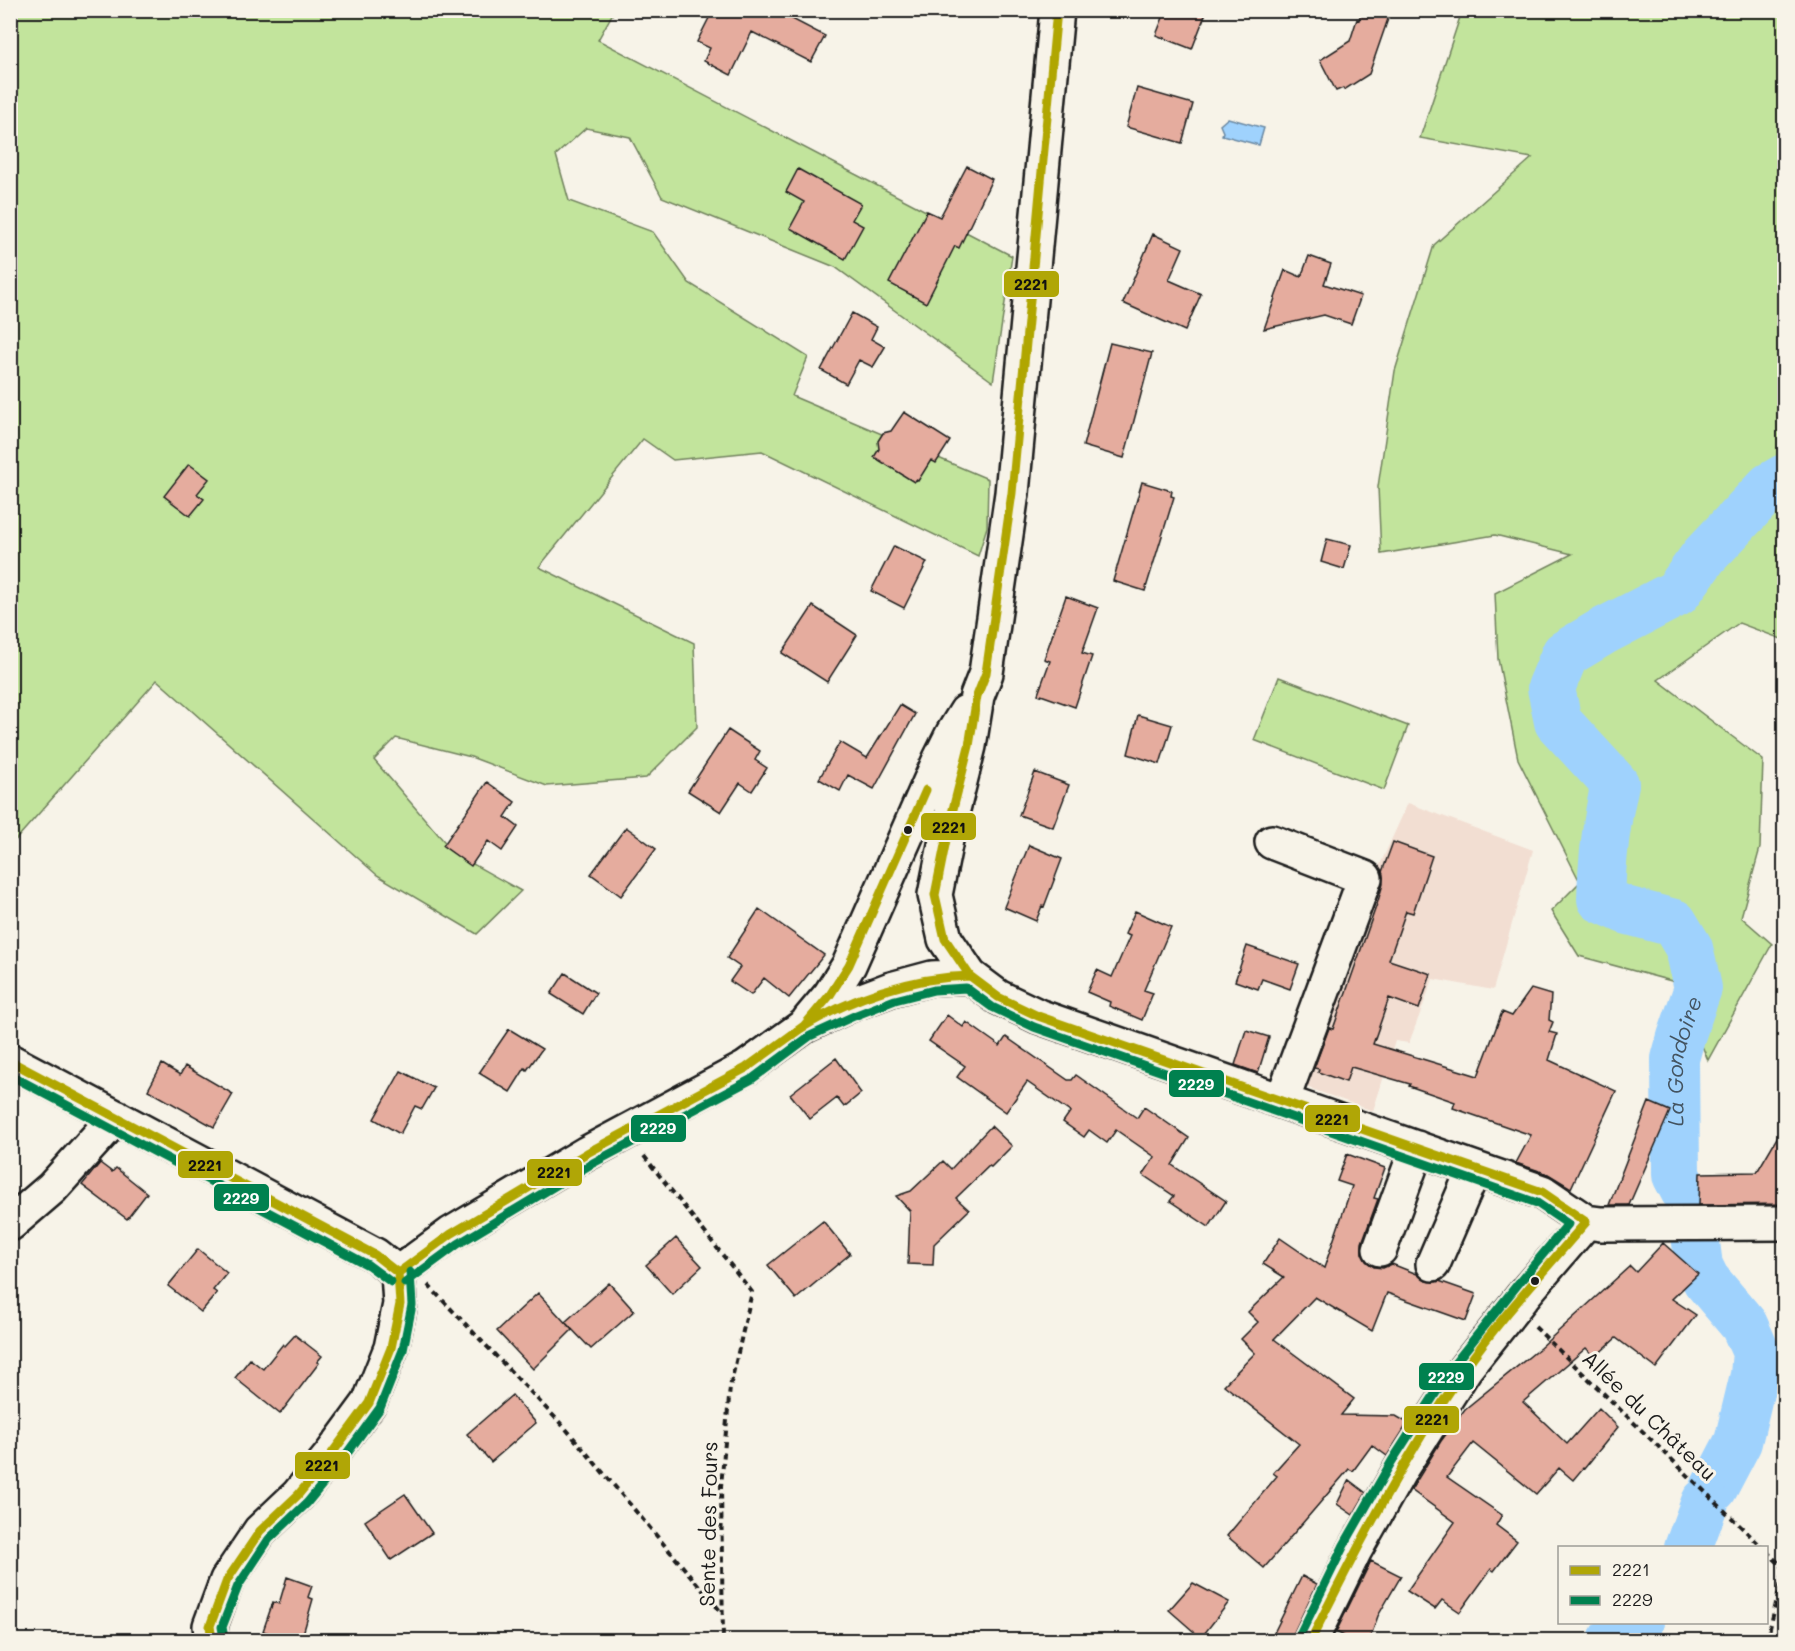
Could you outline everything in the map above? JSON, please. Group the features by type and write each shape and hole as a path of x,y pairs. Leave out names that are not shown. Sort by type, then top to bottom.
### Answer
{"street":[{"path":"804,1026 830,995 849,964 940,759 953,733 977,696 986,673 1012,493 1057,10"},
{"path":"977,696 969,746 949,825 936,895 945,939 970,976 998,997 1038,1016 1542,1192 1586,1222 1601,1224 1785,1223"},
{"path":"1272,842 1365,878 1282,1101"},
{"path":"212,1641 210,1626 227,1581 240,1561 260,1531 298,1495 369,1403 391,1348 404,1269 452,1234 625,1132 746,1068 804,1026 849,1005 891,990 932,978 970,976"},
{"path":"10,1061 404,1269"},
{"path":"10,1224 52,1188 116,1117"},
{"path":"1380,1249 1417,1148"},
{"path":"1433,1264 1474,1168"},
{"path":"1311,1641 1355,1550 1402,1467 1465,1369 1514,1306 1586,1222"}],"path":[{"name":"Sente des Fours","path":"625,1132 752,1292 730,1387 721,1486 723,1641"},
{"path":"404,1269 566,1429 723,1614"},
{"name":"Allée du Château","path":"1514,1306 1761,1546"},
{"path":"1767,1641 1785,1570 1768,1552"}],"shaded area":[{"path":"1408,803 1533,850 1493,990 1433,979 1409,1043 1395,1041 1373,1111 1295,1083 1369,889"}],"green space":[{"path":"1509,10 1540,14 1544,10 1784,11 1784,640 1739,623 1658,680 1763,760 1760,848 1741,917 1772,944 1708,1060 1675,982 1579,956 1551,911 1580,882 1518,759 1498,659 1495,593 1572,554 1495,535 1381,554 1378,487 1395,371 1434,245 1532,158 1420,138 1462,11"},
{"path":"11,11 614,11 598,40 1012,256 993,382 835,267 662,197 630,137 586,128 556,155 569,201 653,232 689,283 808,357 792,396 988,479 987,527 978,556 762,451 673,460 643,439 539,567 694,643 697,727 646,778 547,786 471,757 396,738 374,760 455,854 521,891 477,934 377,875 157,680 11,845"},
{"path":"1279,677 1408,726 1384,790 1254,740"}],"water":[{"path":"1228,118 1264,128 1259,145 1222,135 1220,125"}],"building":[{"path":"710,10 775,10 825,36 811,62 752,32 731,75 704,61 710,48 697,42 712,12"},
{"path":"1166,10 1207,10 1192,49 1156,35"},
{"path":"1362,10 1375,10 1389,16 1369,74 1344,90 1343,88 1336,91 1320,60 1350,41"},
{"path":"1137,88 1193,104 1182,143 1126,127"},
{"path":"967,166 992,179 959,248 955,246 926,303 889,283 927,211 940,217"},
{"path":"798,169 861,204 852,220 863,226 845,259 790,228 804,202 786,192"},
{"path":"1153,234 1183,248 1169,280 1201,294 1185,331 1123,303"},
{"path":"1309,256 1331,264 1324,284 1361,296 1351,324 1324,315 1264,329 1285,270 1301,277"},
{"path":"852,313 877,327 871,339 885,347 873,367 859,360 846,384 821,370"},
{"path":"1110,343 1152,353 1124,458 1083,446"},
{"path":"904,412 950,441 936,463 931,460 918,481 914,482 874,457 879,449 878,441 883,433 891,431"},
{"path":"189,464 209,479 197,494 204,499 190,516 164,496"},
{"path":"1142,482 1172,491 1171,496 1174,497 1145,591 1113,581"},
{"path":"1327,539 1351,545 1344,569 1321,562"},
{"path":"894,546 927,562 904,608 871,591"},
{"path":"1066,596 1098,608 1082,653 1092,656 1075,707 1038,694 1050,661 1044,659"},
{"path":"813,606 857,635 827,682 782,653"},
{"path":"900,705 915,714 874,789 848,775 840,791 819,779 840,742 867,758"},
{"path":"1138,715 1172,725 1160,764 1128,754"},
{"path":"728,730 760,751 755,760 767,768 752,791 740,783 721,812 688,791"},
{"path":"1035,772 1069,785 1053,827 1019,815"},
{"path":"487,782 515,802 505,817 518,827 502,851 488,841 471,866 443,846"},
{"path":"626,827 656,849 621,896 591,874"},
{"path":"1393,842 1432,856 1413,913 1406,911 1389,960 1431,974 1419,1009 1389,998 1373,1044 1478,1076 1502,1012 1512,1016 1531,989 1551,995 1549,1020 1553,1022 1549,1032 1557,1034 1549,1060 1616,1091 1571,1188 1548,1174 1516,1163 1531,1135 1453,1108 1455,1102 1409,1086 1410,1084 1351,1067 1346,1082 1318,1072 1319,1069 1314,1068 1329,1028 1333,1029 1378,901 1383,884 1382,872"},
{"path":"1029,845 1062,859 1044,907 1042,906 1036,921 1004,907"},
{"path":"759,909 824,955 789,998 764,978 751,995 730,981 740,967 727,958"},
{"path":"1135,911 1171,927 1144,990 1153,993 1142,1020 1109,1006 1110,1002 1087,992 1097,970 1112,977 1130,936 1125,934"},
{"path":"1247,946 1299,964 1290,989 1262,979 1258,989 1235,981"},
{"path":"565,973 596,993 583,1014 551,994"},
{"path":"947,1015 963,1027 966,1022 1000,1046 1006,1037 1068,1080 1072,1080 1076,1075 1137,1118 1144,1107 1189,1138 1172,1165 1226,1201 1209,1227 1170,1201 1174,1196 1143,1175 1155,1157 1116,1130 1107,1143 1089,1130 1084,1137 1063,1122 1070,1112 1027,1082 1006,1112 957,1077 965,1066 929,1041"},
{"path":"509,1029 542,1049 527,1070 525,1068 510,1092 479,1073"},
{"path":"1246,1030 1269,1037 1258,1073 1235,1065"},
{"path":"836,1058 861,1093 844,1107 837,1098 810,1119 790,1094"},
{"path":"162,1064 180,1075 185,1066 233,1094 214,1127 148,1090"},
{"path":"401,1071 434,1088 422,1109 415,1106 400,1134 374,1119"},
{"path":"1649,1102 1670,1111 1629,1205 1609,1205"},
{"path":"1785,1124 1785,1204 1699,1205 1700,1173 1757,1172"},
{"path":"991,1126 1012,1146 956,1198 969,1210 934,1244 933,1265 908,1264 910,1211 896,1196 911,1191 943,1161 951,1169"},
{"path":"1347,1154 1385,1168 1374,1198 1378,1199 1362,1243 1362,1253 1366,1261 1374,1267 1383,1268 1392,1264 1417,1274 1426,1281 1439,1281 1476,1294 1466,1321 1387,1293 1372,1331 1315,1297 1274,1339 1354,1399 1341,1415 1396,1416 1408,1423 1387,1456 1372,1445 1353,1471 1349,1469 1264,1568 1227,1536 1277,1476 1273,1473 1299,1444 1224,1385 1255,1353 1241,1339 1258,1322 1248,1312 1284,1277 1263,1264 1280,1238 1324,1268 1352,1186 1337,1181"},
{"path":"100,1163 112,1172 116,1168 147,1193 127,1219 82,1185"},
{"path":"823,1221 850,1254 796,1299 768,1265"},
{"path":"676,1238 702,1266 672,1294 646,1265"},
{"path":"1663,1243 1698,1274 1672,1299 1696,1315 1656,1368 1616,1338 1595,1357 1586,1348 1523,1402 1567,1444 1599,1408 1618,1427 1573,1480 1559,1468 1536,1494 1473,1443 1447,1477 1502,1515 1496,1525 1517,1541 1494,1571 1491,1569 1460,1612 1442,1600 1435,1609 1407,1591 1455,1522 1411,1490 1441,1441 1465,1409 1540,1348 1630,1266 1636,1272"},
{"path":"198,1249 227,1273 213,1290 217,1293 201,1312 168,1286"},
{"path":"609,1283 634,1311 591,1349 565,1322"},
{"path":"538,1293 572,1330 533,1369 497,1331"},
{"path":"295,1335 322,1356 280,1414 235,1378 250,1359 263,1369 283,1344 285,1346"},
{"path":"512,1395 536,1423 491,1462 467,1434"},
{"path":"1349,1480 1366,1493 1353,1515 1337,1504"},
{"path":"405,1494 432,1533 391,1560 365,1521"},
{"path":"1371,1561 1401,1576 1378,1616 1367,1641 1354,1641 1336,1632"},
{"path":"1302,1576 1317,1584 1292,1641 1270,1641"},
{"path":"287,1577 312,1586 308,1597 313,1599 301,1641 292,1641 263,1631 273,1602 279,1604"},
{"path":"1193,1583 1229,1602 1201,1638 1169,1610"}],"waterway":[{"name":"La Gondoire","path":"1714,1488 1738,1442 1754,1375 1756,1352 1744,1325 1706,1280 1699,1266 1691,1204 1676,1175 1675,1059 1698,988 1689,948 1674,923 1625,910 1601,899 1605,841 1615,784 1558,722 1551,688 1565,654 1677,593 1704,556 1770,486 1784,478"},
{"name":"La Gondoire","path":"1689,1546 1705,1502"},
{"name":"La Gondoire","path":"1612,1640 1637,1624"}],"transit line":[{"name":"2221","path":"1057,10 1012,493 986,673 977,696 969,746 949,825 935,895 945,939 970,976 998,997 1038,1016 1542,1192 1586,1222"},
{"name":"2221","path":"398,1273 451,1234 587,1153 746,1068 804,1026 830,995 849,965 926,790"},
{"name":"2221","path":"800,1029 839,1008 882,991 926,980 970,976"},
{"name":"2229","path":"405,1283 458,1244 593,1163 752,1079 810,1036 895,1000 934,990 966,988 992,1007 1034,1027 1537,1203 1568,1224 1455,1363 1392,1461 1344,1545 1300,1635"},
{"name":"2221","path":"10,1061 375,1255 398,1273"},
{"name":"2229","path":"10,1075 368,1265 391,1282"},
{"name":"2221","path":"1311,1640 1383,1502 1442,1402 1492,1332 1586,1222"},
{"name":"2229","path":"224,1638 222,1627 238,1586 269,1539 307,1503 380,1408 403,1350 412,1305 410,1272"},
{"name":"2221","path":"212,1640 210,1626 227,1580 260,1531 298,1495 369,1403 391,1348 400,1304 398,1273"}]}
